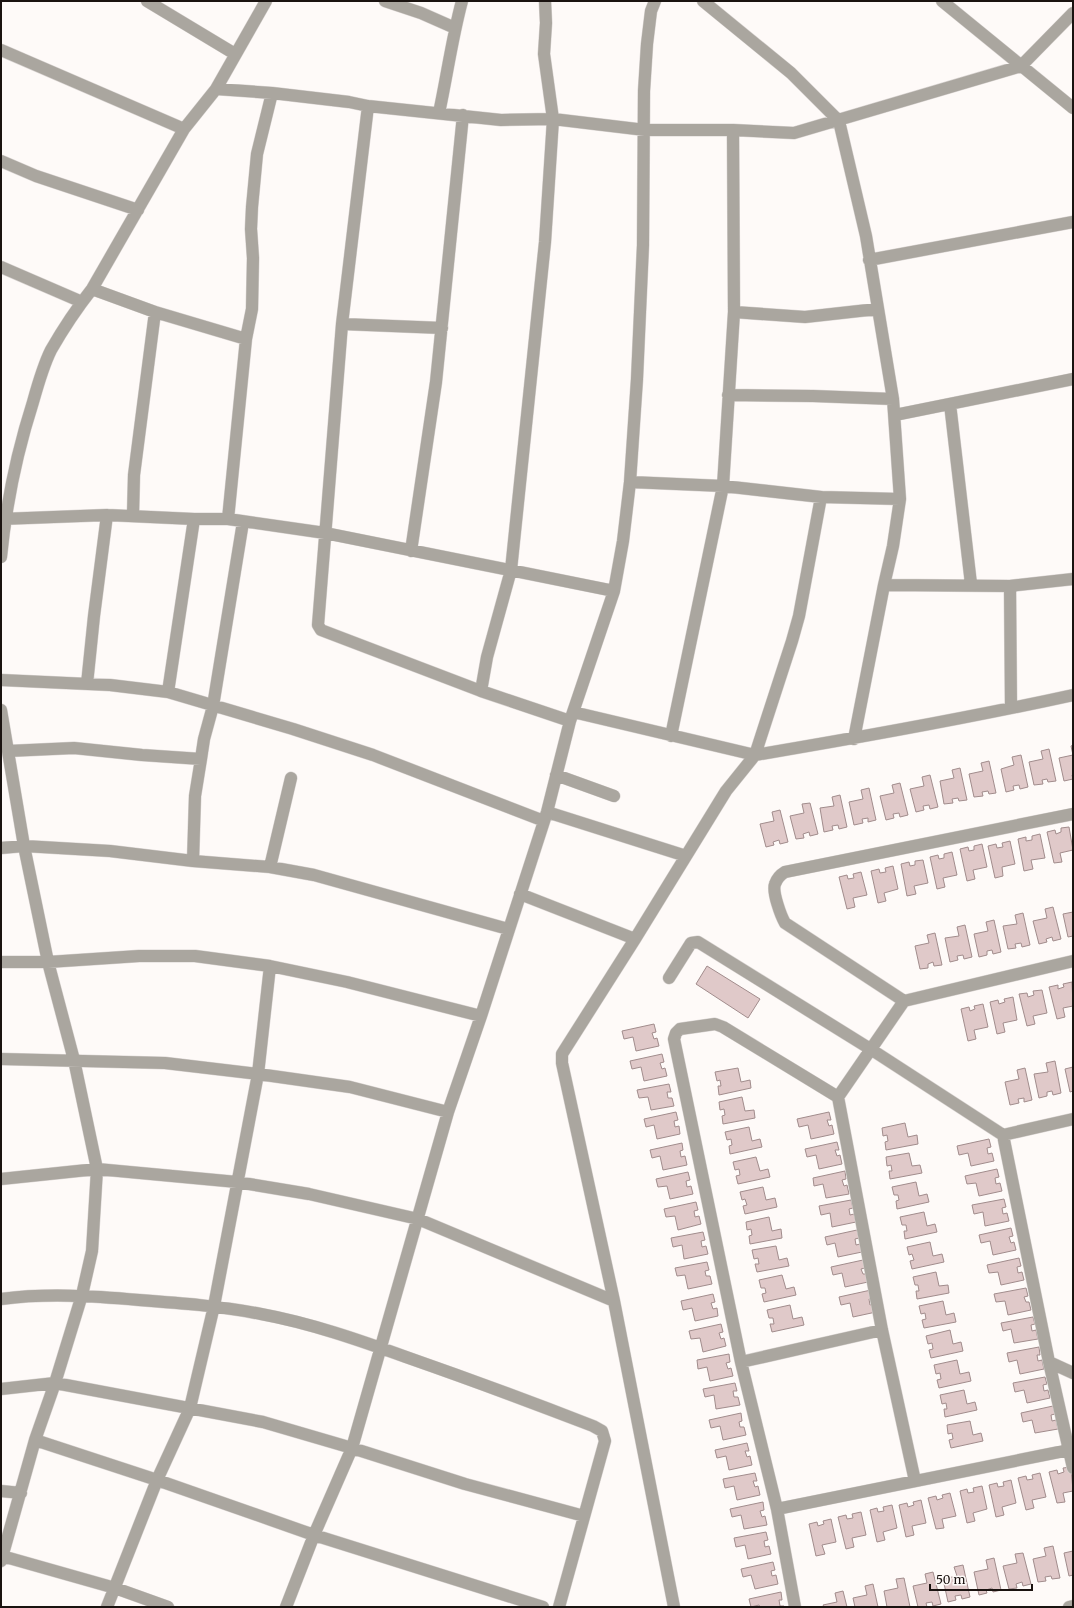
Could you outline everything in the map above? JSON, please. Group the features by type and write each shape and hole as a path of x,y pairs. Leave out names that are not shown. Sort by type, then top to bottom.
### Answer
{"street":[{"path":"147,1 235,54"},
{"path":"1,557 3,519 25,426 41,375 51,350 92,289 184,129 216,89 266,1"},
{"path":"385,1 455,28"},
{"path":"439,113 455,28 462,1"},
{"path":"481,691 487,657 512,570 546,242 553,119 544,54 546,23 545,1"},
{"path":"286,1607 314,1535 352,1448 448,1112 481,1016 545,817 572,716 614,591 623,541 630,482 637,379 643,245 645,130 644,91 647,44 651,12 655,1"},
{"path":"703,1 791,73 839,121 866,236 877,310 893,399 900,499 894,546 884,585 854,739"},
{"path":"942,1 1073,108"},
{"path":"216,89 272,93 349,102 368,106 501,120 553,119 645,130 733,130 794,133 839,121 1021,66 1073,12"},
{"path":"1,50 184,129"},
{"path":"228,520 246,339 252,309 253,258 250,229 258,154 272,93"},
{"path":"368,106 342,324 318,625 321,630 481,691 572,716 755,755 854,739 1073,695"},
{"path":"411,551 436,382 462,115"},
{"path":"671,736 723,486 734,312 733,130"},
{"path":"1,161 36,176 138,210"},
{"path":"870,260 1073,222"},
{"path":"1,266 82,302"},
{"path":"92,289 155,312 246,339"},
{"path":"734,312 805,317 877,310"},
{"path":"133,515 134,475 155,312"},
{"path":"342,324 442,328"},
{"path":"895,415 1073,379"},
{"path":"728,395 893,399"},
{"path":"950,404 971,584"},
{"path":"630,482 723,486 821,498 900,499"},
{"path":"674,1607 614,1301 564,1071 562,1054 726,791 755,755 799,616 821,498"},
{"path":"87,684 107,515"},
{"path":"3,519 133,515 228,520 325,533 614,591"},
{"path":"168,692 194,519"},
{"path":"192,861 195,796 204,739 213,706 243,522"},
{"path":"884,585 971,584 1010,586 1073,579"},
{"path":"1010,586 1011,708"},
{"path":"1,680 131,687 168,692 293,729 373,755 545,817 686,856"},
{"path":"1,710 6,758 48,962 74,1060 97,1169 92,1250 82,1295 55,1383 35,1440 2,1559 115,1588 168,1607"},
{"path":"6,758 74,748 201,759"},
{"path":"556,776 614,796"},
{"path":"270,867 291,778"},
{"path":"904,1001 785,923 781,916 774,886 777,878 784,872 1073,814"},
{"path":"1,848 24,846 110,851 192,861 270,867 314,875 508,929"},
{"path":"520,894 635,939"},
{"path":"669,978 691,943 698,942 872,1050 1003,1135 1049,1362 1071,1445 1073,1468"},
{"path":"1,962 48,962 139,956 195,956 270,966 347,982 481,1016"},
{"path":"915,1481 882,1330 838,1097 872,1050 904,1001 1073,961"},
{"path":"107,1607 157,1480 190,1408 214,1306 258,1074 270,966"},
{"path":"795,1607 777,1509 741,1362 674,1039 676,1033 680,1029 715,1024 723,1027 838,1097"},
{"path":"1,1059 165,1063 258,1074 350,1087 448,1112"},
{"path":"1003,1135 1073,1119"},
{"path":"1,1179 97,1169 237,1182 309,1194 418,1220 614,1301"},
{"path":"1,1299 27,1296 82,1295 214,1306 263,1314 322,1329 381,1348 593,1426 602,1431 605,1441 559,1607"},
{"path":"741,1362 882,1330"},
{"path":"1049,1362 1073,1373"},
{"path":"1,1389 55,1383 263,1422 352,1448 465,1484 584,1516"},
{"path":"35,1440 157,1480 314,1535 543,1607"},
{"path":"777,1509 915,1481 1071,1445"},
{"path":"1,1491 21,1493"},
{"path":"1069,1607 1073,1606"}],"building":[{"path":"1049,749 1056,781 1048,782 1047,779 1042,780 1043,784 1034,785 1029,762 1043,759 1041,751"},
{"path":"1021,755 1028,787 1020,789 1019,785 1013,786 1014,790 1006,792 1001,769 1014,765 1012,757"},
{"path":"1073,755 1073,779 1064,781 1059,758"},
{"path":"989,761 996,793 989,794 988,791 982,792 983,796 974,797 969,774 983,771 981,763"},
{"path":"960,768 967,800 959,801 958,798 952,799 953,803 944,804 940,781 954,778 952,770"},
{"path":"930,775 938,807 930,809 929,805 923,806 924,810 916,812 910,789 924,786 922,777"},
{"path":"900,783 908,815 900,817 899,813 893,814 894,818 886,820 880,796 894,793 892,785"},
{"path":"869,788 876,820 868,822 868,818 862,819 863,823 854,825 849,802 863,799 861,790"},
{"path":"840,795 847,827 839,829 838,825 832,826 833,830 824,832 820,808 834,806 832,797"},
{"path":"810,803 818,834 810,836 809,832 803,834 804,838 796,839 790,816 804,813 802,804"},
{"path":"780,810 788,842 780,844 779,840 773,842 774,845 766,847 760,824 774,821 772,812"},
{"path":"1069,827 1073,850 1060,853 1062,862 1054,863 1047,832 1055,830 1056,834 1061,832 1061,828"},
{"path":"1040,834 1045,858 1031,860 1033,869 1024,871 1018,839 1026,837 1026,841 1032,840 1032,836"},
{"path":"1010,841 1015,864 1002,867 1003,876 995,878 988,846 996,844 997,848 1003,847 1002,843"},
{"path":"982,844 987,867 973,870 975,879 967,881 960,849 968,847 969,851 974,850 974,846"},
{"path":"952,852 957,875 943,878 945,887 937,889 930,857 938,855 939,859 944,858 944,854"},
{"path":"923,860 928,883 914,886 916,894 907,896 901,864 909,862 910,866 915,865 915,861"},
{"path":"893,866 898,889 884,893 886,901 878,903 871,871 879,869 880,873 886,872 885,868"},
{"path":"861,872 867,895 853,898 855,907 847,909 839,877 847,875 848,879 854,878 853,874"},
{"path":"1053,907 1061,939 1053,941 1052,937 1046,939 1047,942 1039,944 1033,921 1047,918 1045,909"},
{"path":"1073,912 1073,936 1068,937 1063,914"},
{"path":"1023,913 1030,945 1022,947 1021,943 1015,944 1016,948 1008,949 1003,926 1017,924 1015,915"},
{"path":"994,920 1001,952 993,954 992,950 987,951 987,955 979,957 974,934 988,931 986,922"},
{"path":"965,925 972,957 964,959 963,955 957,956 958,960 950,962 945,938 959,936 957,927"},
{"path":"935,933 942,965 934,966 933,962 928,964 928,968 920,969 915,946 929,943 927,935"},
{"path":"707,966 760,999 748,1018 696,984"},
{"path":"1072,982 1073,1006 1063,1008 1065,1017 1057,1019 1049,987 1058,985 1058,989 1064,987 1063,984"},
{"path":"1042,990 1047,1013 1033,1016 1035,1024 1027,1026 1019,994 1027,993 1028,997 1034,995 1033,991"},
{"path":"1013,997 1017,1020 1003,1023 1005,1032 997,1034 990,1002 998,1000 999,1004 1005,1002 1004,999"},
{"path":"983,1004 988,1027 974,1030 976,1039 968,1041 961,1009 969,1007 970,1011 975,1009 974,1006"},
{"path":"654,1024 656,1032 652,1033 654,1039 657,1038 659,1046 636,1051 633,1037 624,1039 622,1031"},
{"path":"662,1054 664,1062 660,1063 662,1069 665,1068 667,1076 644,1081 641,1067 632,1069 630,1061"},
{"path":"1055,1061 1061,1093 1053,1095 1052,1091 1047,1092 1047,1096 1039,1098 1034,1074 1048,1072 1046,1063"},
{"path":"1073,1067 1073,1091 1070,1092 1065,1069"},
{"path":"738,1068 741,1082 750,1080 751,1088 719,1095 718,1086 721,1086 720,1080 717,1081 715,1072"},
{"path":"1025,1068 1032,1100 1024,1102 1024,1098 1018,1099 1019,1103 1010,1105 1005,1082 1019,1079 1017,1070"},
{"path":"669,1084 671,1092 667,1092 668,1098 672,1098 674,1106 651,1110 648,1097 639,1098 637,1090"},
{"path":"742,1097 745,1111 754,1110 755,1118 723,1124 722,1116 725,1115 724,1109 720,1110 719,1102"},
{"path":"676,1112 678,1120 674,1121 675,1127 679,1126 680,1134 657,1139 654,1125 646,1127 644,1119"},
{"path":"829,1112 831,1120 827,1120 829,1126 832,1125 834,1134 811,1139 808,1125 799,1127 797,1119"},
{"path":"905,1123 908,1137 917,1135 918,1144 886,1150 885,1142 888,1141 887,1135 883,1136 882,1128"},
{"path":"749,1127 752,1141 760,1139 762,1147 730,1154 729,1146 732,1145 731,1139 727,1140 725,1132"},
{"path":"989,1139 991,1147 987,1148 988,1154 992,1153 994,1161 971,1166 968,1153 959,1155 957,1146"},
{"path":"837,1142 839,1150 835,1150 837,1156 840,1155 842,1164 819,1169 816,1155 807,1157 805,1149"},
{"path":"682,1143 683,1150 680,1151 681,1157 685,1156 687,1165 663,1170 660,1156 652,1158 650,1150"},
{"path":"909,1153 912,1166 920,1165 922,1173 890,1179 889,1171 892,1171 891,1165 887,1166 886,1157"},
{"path":"756,1157 760,1171 768,1169 770,1177 738,1184 736,1176 740,1175 739,1169 735,1170 733,1162"},
{"path":"997,1169 999,1177 995,1178 996,1184 1000,1183 1002,1191 979,1196 976,1183 967,1184 965,1176"},
{"path":"845,1171 846,1179 842,1180 844,1186 847,1185 849,1194 826,1198 823,1184 814,1186 813,1178"},
{"path":"688,1172 690,1180 686,1181 687,1187 691,1186 693,1194 670,1199 667,1186 658,1187 656,1179"},
{"path":"916,1182 919,1196 927,1194 929,1202 897,1209 896,1201 899,1200 898,1195 894,1195 892,1187"},
{"path":"763,1187 766,1200 775,1198 777,1207 745,1214 743,1206 747,1205 745,1199 742,1200 740,1192"},
{"path":"1004,1199 1006,1207 1002,1208 1003,1214 1007,1213 1009,1221 985,1226 983,1212 974,1214 972,1205"},
{"path":"851,1200 853,1208 849,1209 850,1215 854,1214 856,1222 832,1227 830,1213 821,1215 819,1206"},
{"path":"696,1202 698,1210 694,1211 695,1217 699,1216 701,1224 678,1230 675,1216 666,1217 664,1209"},
{"path":"924,1212 927,1226 935,1224 937,1232 905,1239 904,1231 907,1231 906,1225 902,1225 900,1217"},
{"path":"769,1217 772,1231 781,1229 782,1238 750,1244 749,1236 752,1235 751,1229 747,1230 746,1222"},
{"path":"1011,1228 1013,1236 1009,1237 1011,1243 1014,1242 1016,1250 993,1255 990,1241 981,1243 979,1235"},
{"path":"857,1230 859,1238 855,1239 856,1245 860,1244 862,1252 838,1257 835,1243 827,1245 825,1237"},
{"path":"703,1232 705,1240 701,1241 702,1247 706,1246 708,1254 684,1259 682,1245 673,1247 671,1238"},
{"path":"930,1242 933,1256 942,1254 944,1262 912,1269 910,1261 914,1260 912,1254 909,1255 907,1247"},
{"path":"776,1246 779,1260 787,1258 789,1266 757,1272 755,1264 759,1264 758,1258 754,1259 752,1250"},
{"path":"1019,1258 1021,1266 1017,1267 1018,1273 1022,1272 1024,1280 1001,1285 998,1272 989,1273 987,1265"},
{"path":"863,1260 865,1268 861,1269 863,1274 866,1274 868,1282 845,1287 842,1273 833,1275 831,1267"},
{"path":"707,1262 709,1270 705,1271 706,1276 710,1276 712,1284 688,1289 685,1275 677,1276 675,1268"},
{"path":"936,1272 939,1286 948,1285 949,1293 917,1299 916,1291 919,1291 918,1285 915,1285 913,1277"},
{"path":"782,1275 786,1289 794,1287 796,1295 764,1302 762,1294 766,1293 765,1288 761,1288 759,1280"},
{"path":"1026,1288 1028,1296 1024,1297 1026,1302 1029,1302 1031,1310 1008,1315 1005,1301 996,1302 994,1294"},
{"path":"871,1290 873,1298 869,1299 870,1305 874,1304 876,1312 853,1317 850,1303 841,1305 839,1297"},
{"path":"713,1294 715,1302 711,1303 713,1309 717,1308 718,1316 695,1321 692,1308 683,1310 681,1301"},
{"path":"943,1301 946,1315 954,1313 956,1322 924,1328 922,1320 926,1319 925,1313 921,1314 919,1306"},
{"path":"790,1305 793,1319 802,1317 804,1325 772,1332 770,1324 774,1324 773,1318 769,1318 767,1310"},
{"path":"1033,1317 1035,1324 1031,1325 1032,1331 1036,1330 1038,1339 1014,1343 1011,1329 1003,1331 1001,1323"},
{"path":"721,1324 723,1332 719,1333 721,1339 724,1338 726,1346 703,1352 700,1338 691,1339 689,1331"},
{"path":"950,1330 953,1344 961,1342 963,1351 931,1358 929,1350 933,1349 932,1343 928,1344 926,1336"},
{"path":"1039,1347 1040,1355 1037,1355 1038,1361 1042,1360 1044,1369 1020,1374 1017,1360 1009,1362 1007,1353"},
{"path":"729,1354 730,1362 726,1363 728,1369 731,1368 733,1376 710,1381 707,1367 698,1369 697,1360"},
{"path":"957,1360 960,1374 969,1372 971,1381 939,1388 937,1380 941,1379 940,1373 936,1374 934,1365"},
{"path":"1045,1377 1047,1384 1043,1385 1044,1391 1048,1390 1050,1398 1027,1403 1024,1390 1015,1392 1013,1383"},
{"path":"735,1383 737,1391 733,1391 734,1397 738,1397 740,1405 716,1409 714,1395 705,1397 703,1389"},
{"path":"964,1390 967,1404 975,1402 977,1410 945,1417 944,1409 947,1409 946,1403 942,1404 940,1395"},
{"path":"1053,1406 1055,1414 1051,1415 1052,1421 1056,1420 1058,1429 1035,1433 1032,1420 1023,1422 1021,1413"},
{"path":"741,1413 742,1421 739,1422 740,1427 744,1427 746,1435 723,1440 720,1426 711,1428 709,1420"},
{"path":"970,1421 973,1435 981,1433 983,1441 951,1448 949,1440 953,1439 952,1433 948,1434 947,1425"},
{"path":"747,1443 749,1451 745,1451 747,1457 750,1456 752,1465 729,1470 726,1456 717,1458 715,1450"},
{"path":"1071,1467 1073,1491 1063,1493 1065,1502 1057,1503 1049,1472 1057,1470 1058,1474 1064,1472 1063,1468"},
{"path":"755,1473 757,1481 753,1481 755,1487 758,1486 760,1495 737,1500 734,1486 725,1488 723,1479"},
{"path":"1040,1473 1046,1497 1032,1500 1034,1508 1026,1510 1018,1478 1026,1476 1027,1480 1033,1479 1032,1475"},
{"path":"1011,1480 1016,1503 1002,1507 1004,1515 996,1517 989,1485 997,1483 998,1487 1004,1486 1003,1482"},
{"path":"982,1486 987,1509 973,1513 975,1521 967,1523 960,1491 967,1489 968,1493 974,1492 973,1488"},
{"path":"950,1493 956,1516 942,1519 944,1528 936,1529 928,1498 936,1496 937,1500 943,1498 942,1495"},
{"path":"921,1500 926,1523 912,1526 914,1535 906,1537 899,1505 907,1503 908,1507 914,1505 913,1502"},
{"path":"763,1502 764,1510 760,1511 762,1517 765,1516 767,1525 744,1529 741,1515 732,1517 730,1509"},
{"path":"892,1505 897,1528 883,1532 885,1540 877,1542 870,1510 877,1508 878,1512 884,1511 883,1507"},
{"path":"861,1512 866,1535 852,1538 854,1547 846,1549 838,1517 846,1515 847,1519 853,1518 852,1514"},
{"path":"831,1519 836,1542 822,1545 825,1554 816,1556 809,1524 817,1522 818,1526 824,1524 823,1521"},
{"path":"766,1532 768,1540 764,1541 765,1547 769,1546 771,1554 748,1559 745,1545 736,1547 734,1538"},
{"path":"1053,1546 1060,1578 1052,1579 1051,1576 1045,1577 1046,1581 1038,1582 1033,1559 1046,1556 1044,1548"},
{"path":"1073,1551 1073,1575 1069,1576 1064,1553"},
{"path":"1023,1553 1031,1584 1023,1586 1022,1582 1016,1584 1017,1588 1009,1589 1003,1566 1017,1563 1015,1554"},
{"path":"994,1558 1001,1590 993,1592 992,1588 986,1590 987,1593 979,1595 974,1572 988,1569 986,1560"},
{"path":"773,1562 775,1570 771,1571 772,1576 776,1575 778,1584 755,1589 751,1575 743,1577 741,1569"},
{"path":"963,1565 970,1597 962,1599 961,1595 955,1596 956,1600 948,1602 943,1579 957,1576 954,1567"},
{"path":"933,1572 941,1604 933,1606 932,1602 926,1603 927,1607 918,1607 913,1586 927,1583 925,1574"},
{"path":"904,1578 910,1607 887,1607 884,1591 898,1588 896,1579"},
{"path":"873,1584 878,1607 855,1607 853,1598 867,1595 865,1586"},
{"path":"843,1591 847,1607 824,1607 823,1605 837,1602 835,1593"},
{"path":"781,1592 782,1600 779,1600 780,1606 784,1607 760,1607 759,1605 751,1607 749,1599"}]}
